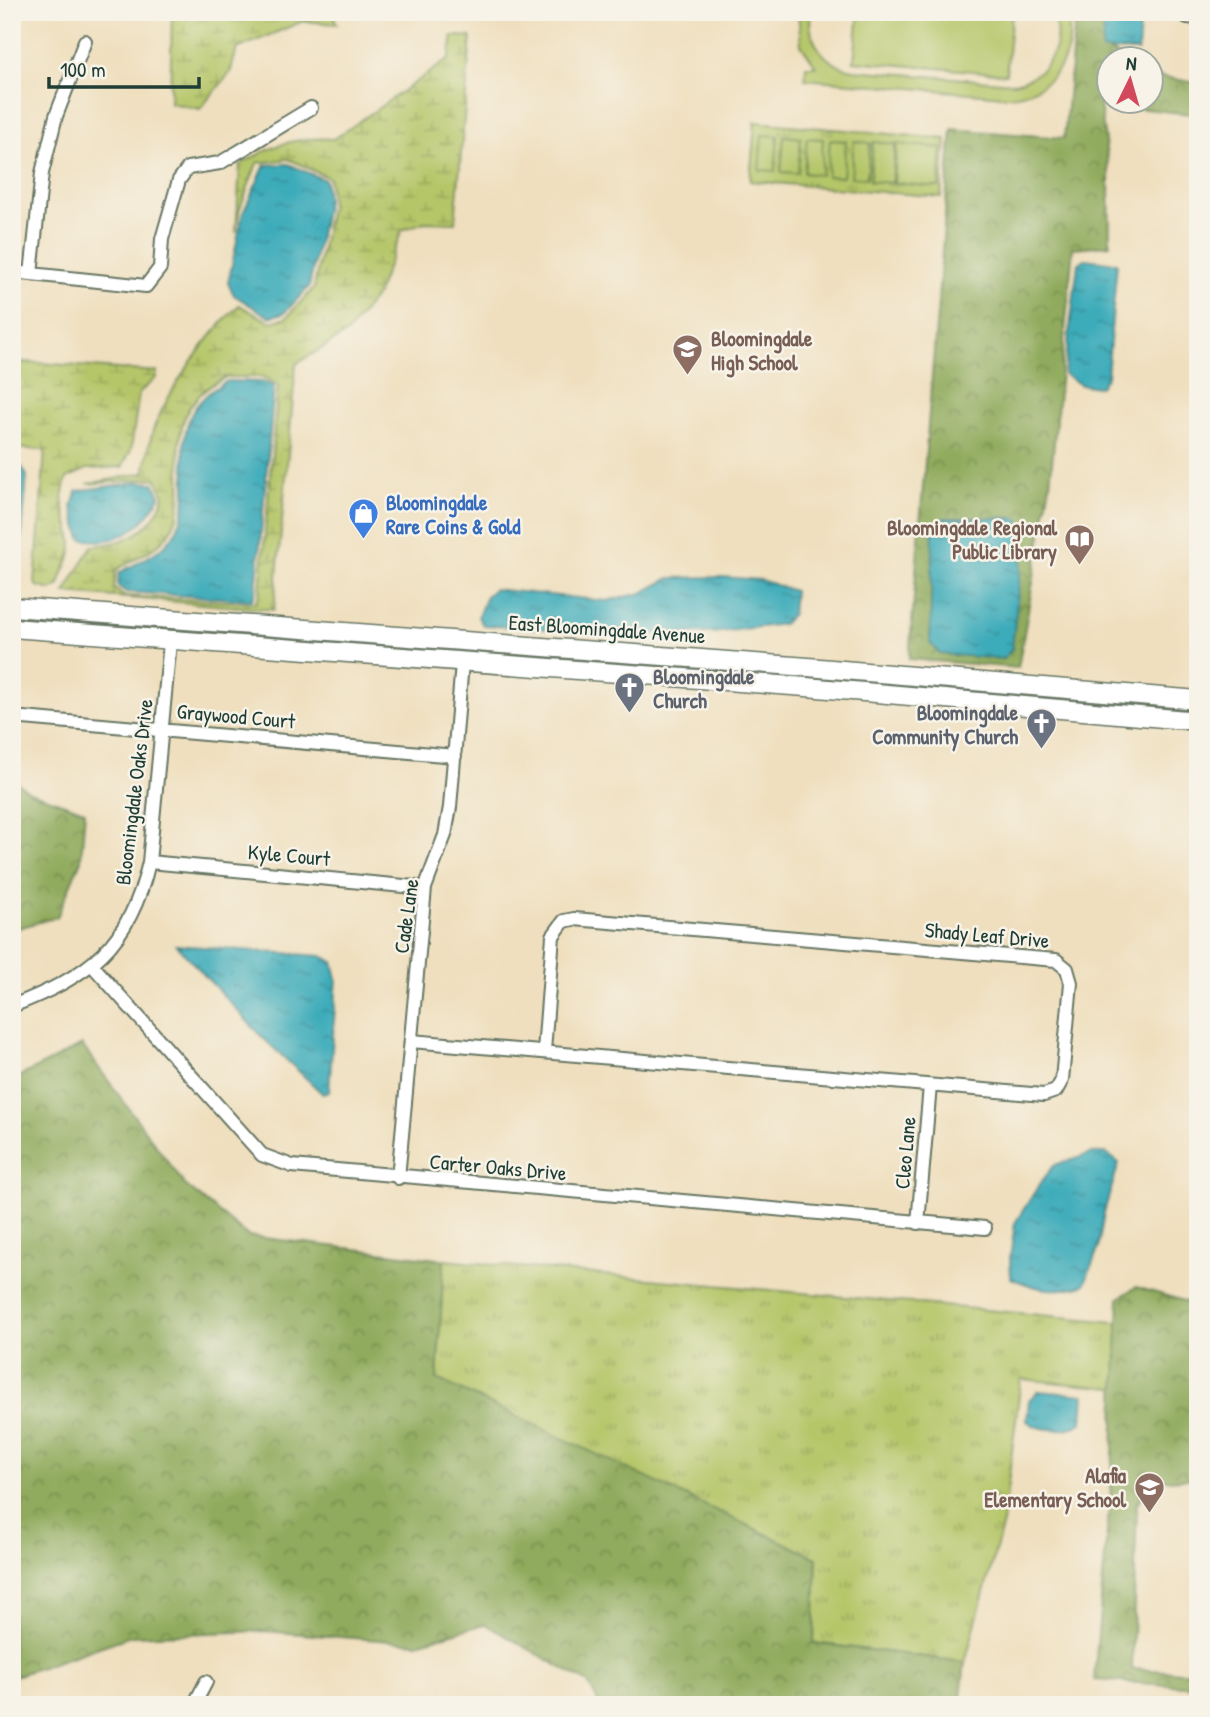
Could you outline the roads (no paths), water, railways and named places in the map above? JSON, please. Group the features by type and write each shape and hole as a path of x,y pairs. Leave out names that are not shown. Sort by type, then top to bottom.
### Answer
{"main road":[{"name":"East Bloomingdale Avenue","path":"12,607 808,667 1198,700"},
{"name":"East Bloomingdale Avenue","path":"12,628 270,650 806,687 1198,721"},
{"path":"270,650 281,629"},
{"path":"462,663 463,642"},
{"path":"806,687 808,667"}],"street":[{"path":"1183,12 1186,17 1198,18"},
{"path":"30,274 42,173 56,116 85,41"},
{"path":"12,272 146,286 160,268 162,239 178,180 188,168 220,163 311,107"},
{"name":"Bloomingdale Oaks Drive","path":"12,1006 59,988 93,966 132,916 142,892 149,862 170,642"},
{"name":"Cade Lane","path":"398,1178 425,888 445,835 456,756 462,663"},
{"name":"Graywood Court","path":"12,717 456,756"},
{"name":"Kyle Court","path":"149,862 425,888"},
{"name":"Shady Leaf Drive","path":"411,1041 1044,1095 1056,1091 1062,1080 1071,982 1067,969 1056,960 574,919 564,921 553,936 544,1051"},
{"name":"Carter Oaks Drive","path":"93,966 261,1155 292,1166 398,1178 985,1228"},
{"name":"Cleo Lane","path":"918,1223 930,1086"},
{"path":"194,1705 206,1682"}],"water":[{"path":"1105,12 1141,12 1138,46 1102,46"},
{"path":"288,164 325,180 327,201 309,287 284,313 269,317 234,295 228,283 243,213 265,165"},
{"path":"1085,259 1117,263 1107,376 1100,387 1081,385 1064,374 1078,264"},
{"path":"228,381 263,382 274,386 256,590 252,600 126,592 118,586 119,573 160,549 179,526 184,505 185,439 190,417 204,398"},
{"path":"12,467 22,467 27,476 19,567 12,576"},
{"path":"138,482 154,483 160,496 138,525 118,537 106,540 81,539 72,507 77,491"},
{"path":"945,518 1017,518 1025,528 1012,649 1003,659 940,654 930,643 933,526"},
{"path":"724,577 761,580 794,591 792,614 783,624 713,633 623,634 483,625 478,617 486,596 494,589 606,601 642,593 670,578"},
{"path":"176,945 322,956 333,962 337,978 329,1092 323,1094 262,1037"},
{"path":"1093,1153 1106,1153 1119,1163 1104,1212 1098,1249 1084,1285 1047,1289 1011,1278 1010,1258 1015,1223 1039,1185 1054,1165"},
{"path":"1038,1391 1084,1395 1082,1423 1054,1430 1027,1421 1029,1400"}],"place":[{"name":"Bloomingdale High School","path":"688,377"},
{"name":"Bloomingdale Rare Coins & Gold","path":"363,541"},
{"name":"Bloomingdale Regional Public Library","path":"1080,566"},
{"name":"Bloomingdale Church","path":"630,715"},
{"name":"Bloomingdale Community Church","path":"1041,751"},
{"name":"Alafia Elementary School","path":"1149,1514"}]}
